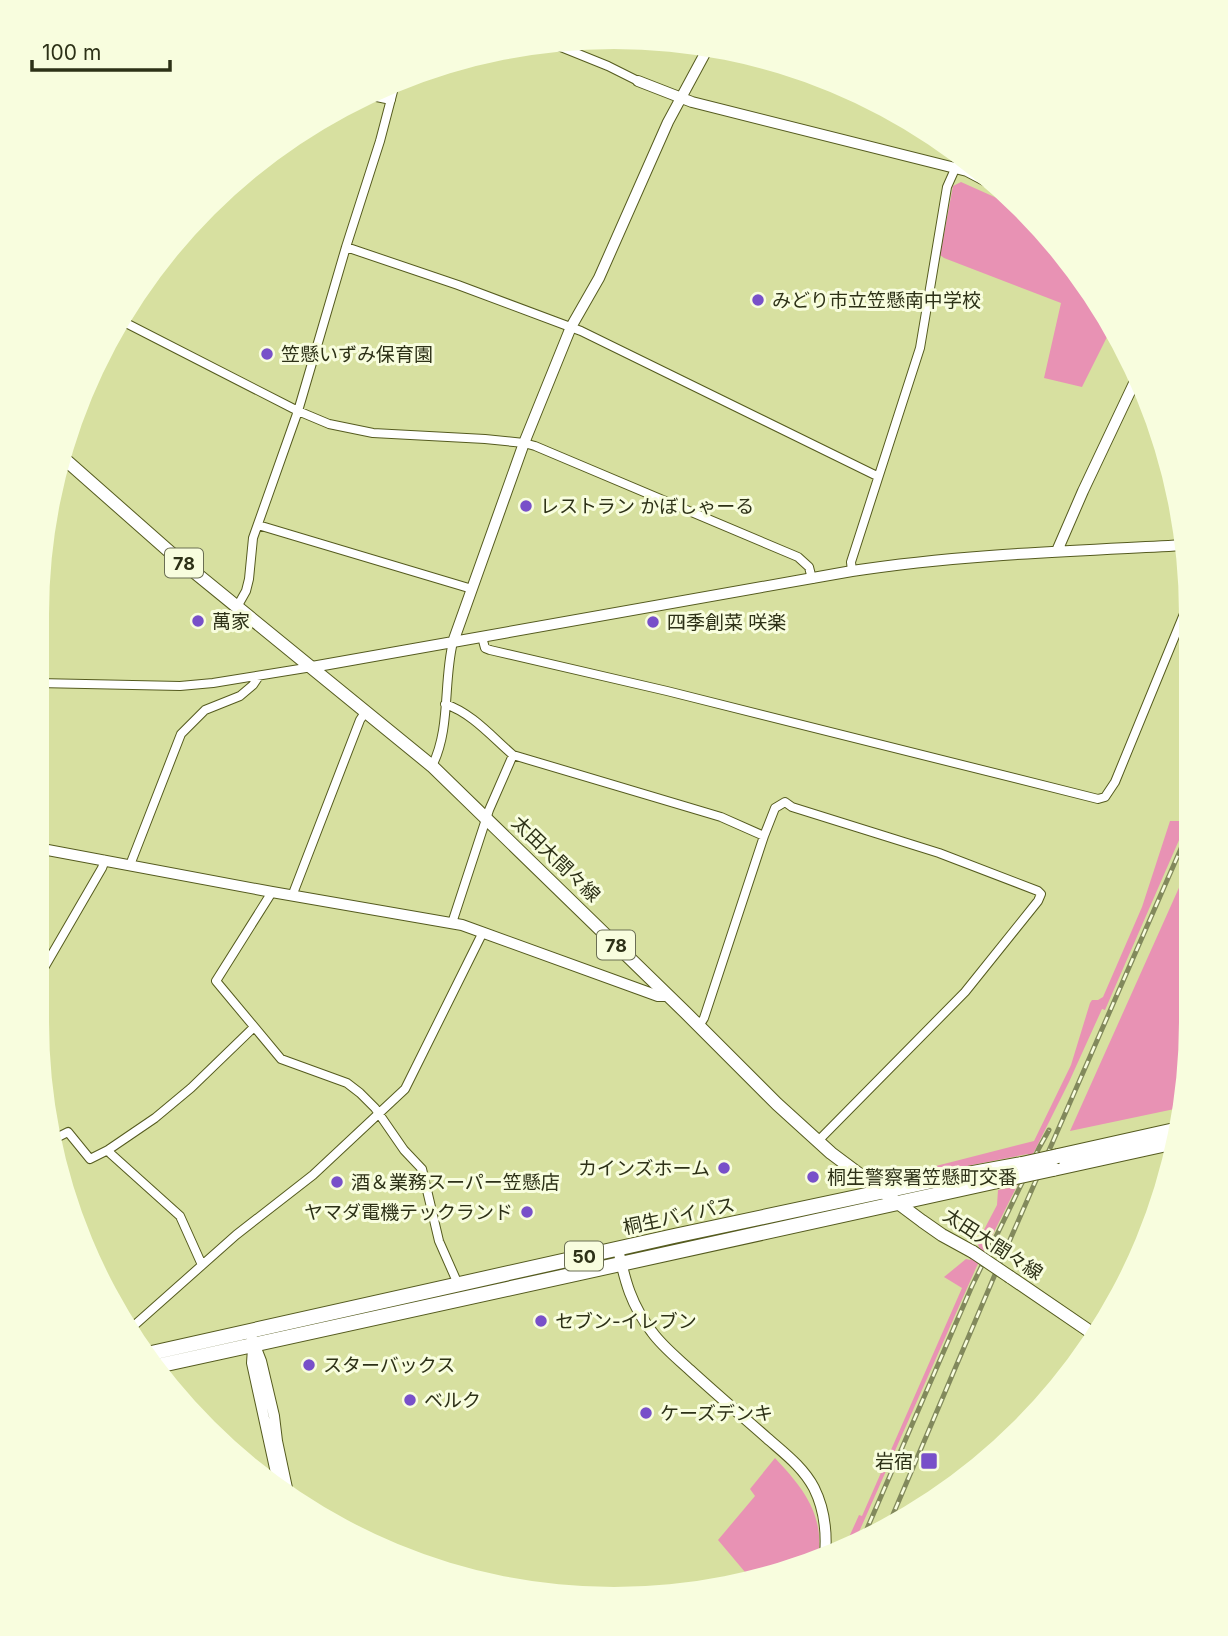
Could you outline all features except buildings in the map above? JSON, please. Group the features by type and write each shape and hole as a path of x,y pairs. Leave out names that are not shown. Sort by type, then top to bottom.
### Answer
{"highway":[{"name":"桐生バイパス","path":"156,1353 251,1338 622,1263 898,1203 1168,1132"},
{"name":"桐生バイパス","path":"1055,1162 1165,1144"},
{"name":"桐生バイパス","path":"164,1364 251,1338 457,1284 883,1192 1019,1170"}],"main road":[{"name":"太田大間々線","path":"70,463 161,544 432,766 777,1104 831,1153 942,1235 974,1252 1088,1330"}],"street":[{"path":"570,51 682,99 964,170"},
{"path":"432,766 441,739 450,652 524,443 571,327 599,278 668,122 704,57"},
{"path":"237,607 248,584 253,538 298,411 392,94"},
{"path":"383,98 391,100"},
{"path":"852,571 851,562 877,476 920,348 947,187 958,166"},
{"path":"346,247 571,327 877,476"},
{"path":"129,325 298,411 329,424 373,433 485,439 535,446 798,557 809,568 812,579"},
{"path":"1057,551 1132,388"},
{"path":"258,525 471,589"},
{"path":"49,684 180,686 213,683 911,562 1175,546"},
{"path":"482,637 485,648 490,650 1102,799 1115,782 1179,625"},
{"path":"130,865 181,734 205,710 240,696 259,676"},
{"path":"445,704 470,717 513,755 721,817 764,836"},
{"path":"294,896 355,732 366,711"},
{"path":"452,923 489,810 513,755"},
{"path":"699,1026 704,1018 764,836 775,808 785,802 792,807 939,853 1038,891 1041,894 1038,901 965,992 818,1141"},
{"path":"49,850 452,923 658,996 667,996"},
{"path":"49,959 105,860"},
{"path":"272,892 216,982 281,1059 347,1083 379,1113 404,1150 422,1169 441,1247 457,1284"},
{"path":"136,1323 245,1228 304,1183 407,1086 483,932"},
{"path":"61,1136 68,1132 90,1159 108,1150 155,1118 191,1088 254,1027"},
{"path":"108,1150 180,1216 202,1265"},
{"path":"618,1248 628,1290 635,1307 654,1336 780,1448 808,1478 824,1516 826,1546"},
{"path":"251,1338 252,1363 276,1475"},
{"path":"251,1338 261,1361 286,1481"}],"shaded area":[{"path":"961,182 997,198 1039,241 1084,300 1106,338 1082,387 1044,378 1061,303 940,255 953,186"},
{"path":"1170,821 1179,821 1179,840 1105,1010 1102,1009 1069,1082 976,1268 859,1531 850,1535 859,1515 862,1516 962,1288 944,1277 966,1259 970,1260 979,1247 977,1243 997,1205 998,1190 1014,1187 1028,1154 901,1179 889,1178 1034,1141 1071,1065 1090,1003 1103,997 1142,907"},
{"path":"1179,888 1178,1059 1172,1110 1070,1131"},
{"path":"775,1458 810,1504 818,1529 819,1548 744,1571 718,1540 755,1496 750,1489"}],"railway":[{"path":"894,1512 1179,853"},
{"path":"868,1527 972,1286 1049,1130"}],"place":[{"name":"みどり市立笠懸南中学校","path":"758,300"},
{"name":"笠懸いずみ保育園","path":"267,354"},
{"name":"レストラン かぼしゃーる","path":"526,506"},
{"name":"萬家","path":"198,621"},
{"name":"四季創菜 咲楽","path":"653,622"},
{"name":"カインズホーム","path":"724,1168"},
{"name":"桐生警察署笠懸町交番","path":"813,1177"},
{"name":"酒＆業務スーパー笠懸店","path":"337,1182"},
{"name":"ヤマダ電機テックランド","path":"527,1212"},
{"name":"セブン-イレブン","path":"541,1321"},
{"name":"スターバックス","path":"309,1365"},
{"name":"ベルク","path":"410,1400"},
{"name":"ケーズデンキ","path":"646,1413"},
{"name":"岩宿","path":"929,1461"}]}
